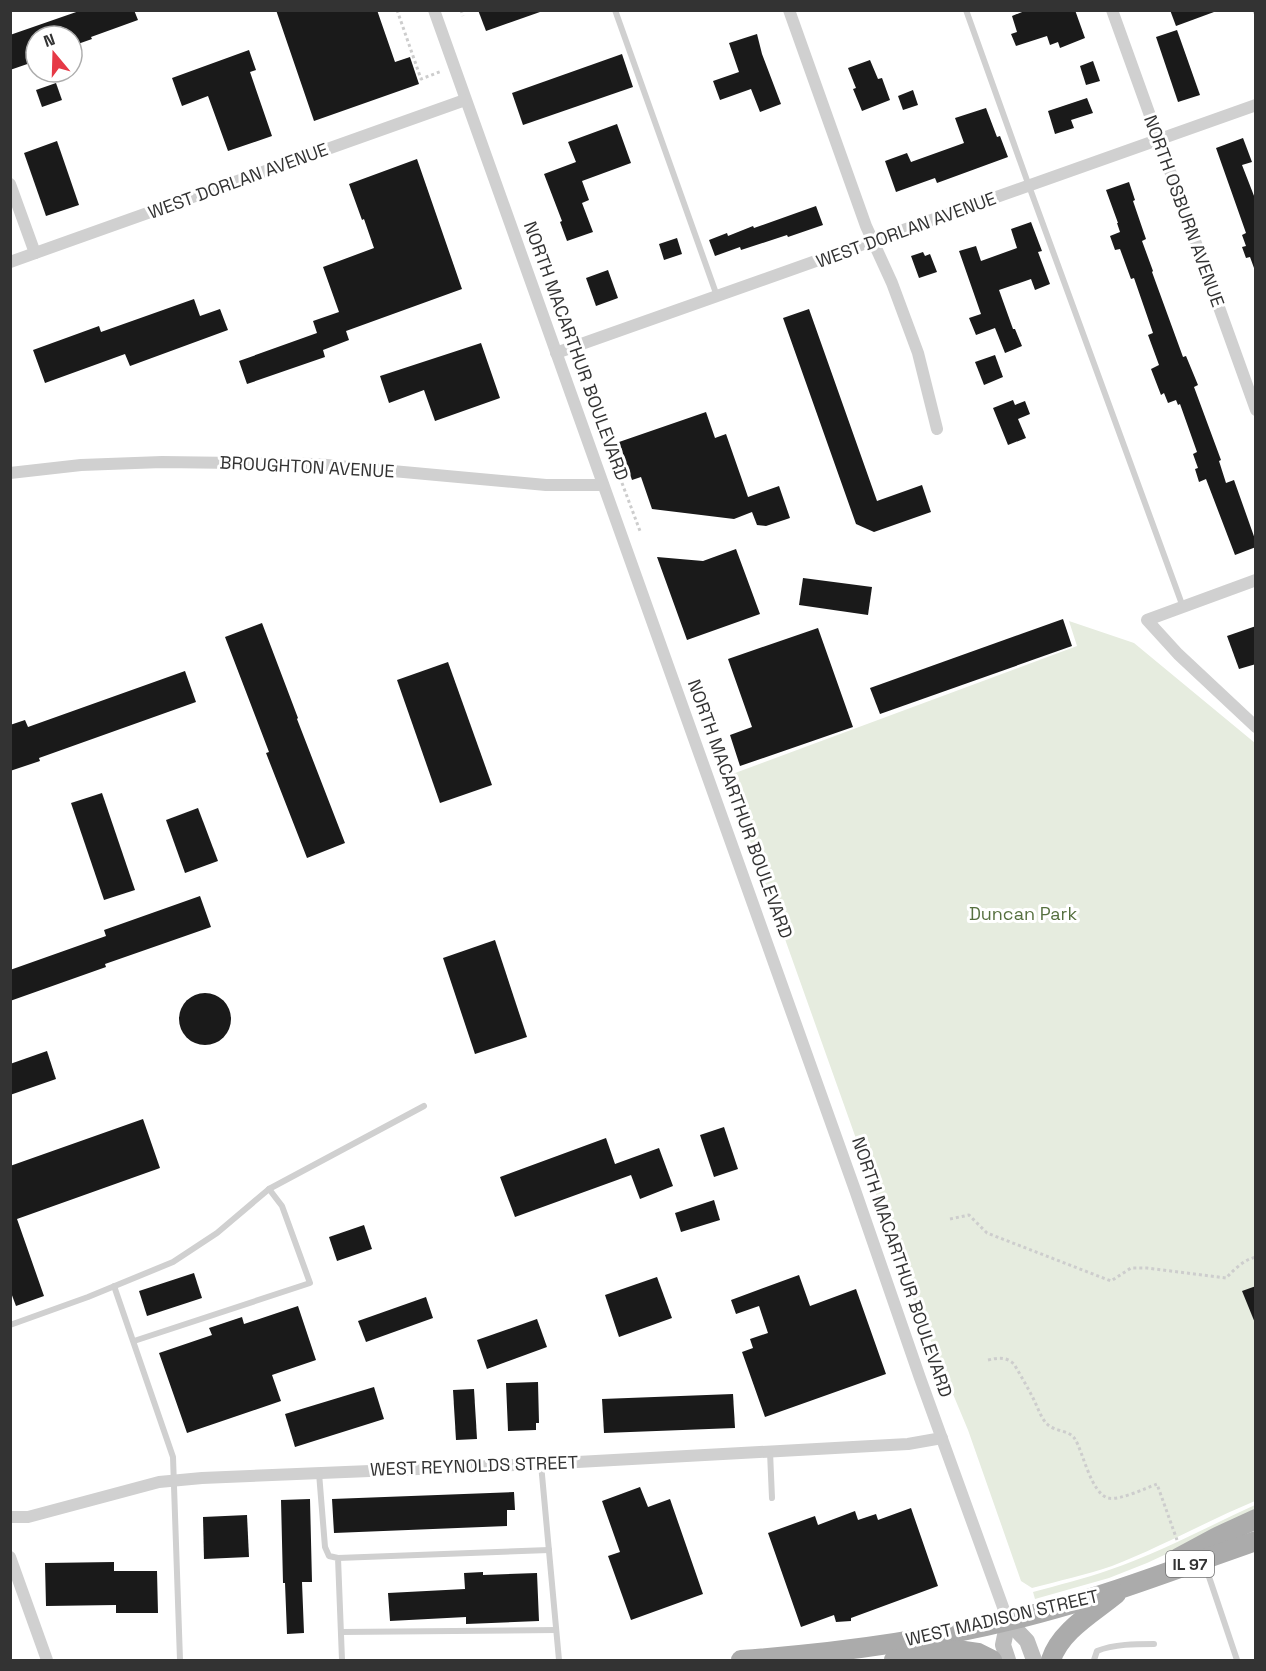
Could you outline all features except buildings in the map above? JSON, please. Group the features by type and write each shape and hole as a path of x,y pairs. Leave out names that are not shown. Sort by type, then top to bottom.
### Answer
{"main road":[{"path":"1051,1660 1054,1651 1068,1633 1125,1588 1216,1537 1256,1519"},
{"name":"WEST MADISON STREET","path":"751,1660 813,1655 921,1639 1008,1621 1125,1588 1256,1541"},
{"name":"NORTH MACARTHUR BOULEVARD","path":"1008,1621 1003,1645 1008,1660"},
{"name":"NORTH MACARTHUR BOULEVARD","path":"1008,1621 1027,1641 1034,1660"},
{"path":"894,1660 957,1650 978,1653 992,1660"},
{"path":"813,1655 849,1660"}],"street":[{"name":"NORTH MACARTHUR BOULEVARD","path":"434,10 1008,1621"},
{"path":"789,10 866,226 892,283 918,353 937,429"},
{"name":"NORTH OSBURN AVENUE","path":"1112,10 1256,411"},
{"name":"WEST DORLAN AVENUE","path":"10,262 465,100"},
{"name":"WEST DORLAN AVENUE","path":"556,353 1256,105"},
{"path":"10,184 35,253"},
{"name":"BROUGHTON AVENUE","path":"10,472 81,465 162,462 316,464 546,485 603,485"},
{"path":"1253,721 1178,654 1147,620 1256,580"},
{"name":"WEST REYNOLDS STREET","path":"10,1517 28,1517 139,1487 175,1480 770,1452 908,1444 942,1438"},
{"path":"10,1557 47,1660"}],"lane":[{"path":"615,10 717,297"},
{"path":"966,10 1183,607"},
{"path":"10,1325 173,1262 217,1233 269,1189 424,1106"},
{"path":"134,1341 310,1283 282,1206 269,1189"},
{"path":"114,1286 173,1457 180,1660"},
{"path":"770,1452 772,1498"},
{"path":"541,1464 559,1660"},
{"path":"319,1473 325,1547 329,1556 338,1558 549,1550"},
{"path":"338,1558 342,1660"},
{"path":"1203,1560 1237,1660"},
{"path":"341,1632 556,1630"},
{"path":"1094,1660 1097,1652 1105,1648 1154,1644"}],"path":[{"path":"397,10 421,79 442,71"},
{"path":"461,10 463,16"},
{"path":"622,483 640,531"},
{"path":"950,1219 969,1215 987,1233 1111,1281 1131,1268 1226,1278 1249,1258 1256,1257"},
{"path":"987,1360 1008,1359 1014,1364 1046,1423 1059,1431 1073,1435 1096,1486 1106,1497 1110,1499 1120,1497 1156,1484 1177,1540"}],"green space":[{"name":"Duncan Park","path":"1069,621 1134,643 1255,743 1255,1501 1112,1566 1032,1588 1021,1581 968,1430 912,1296 727,776 1077,646"},
{"path":"1255,1505 1255,1513 1147,1563 1109,1578 1035,1599 1033,1592 1128,1563"}]}
